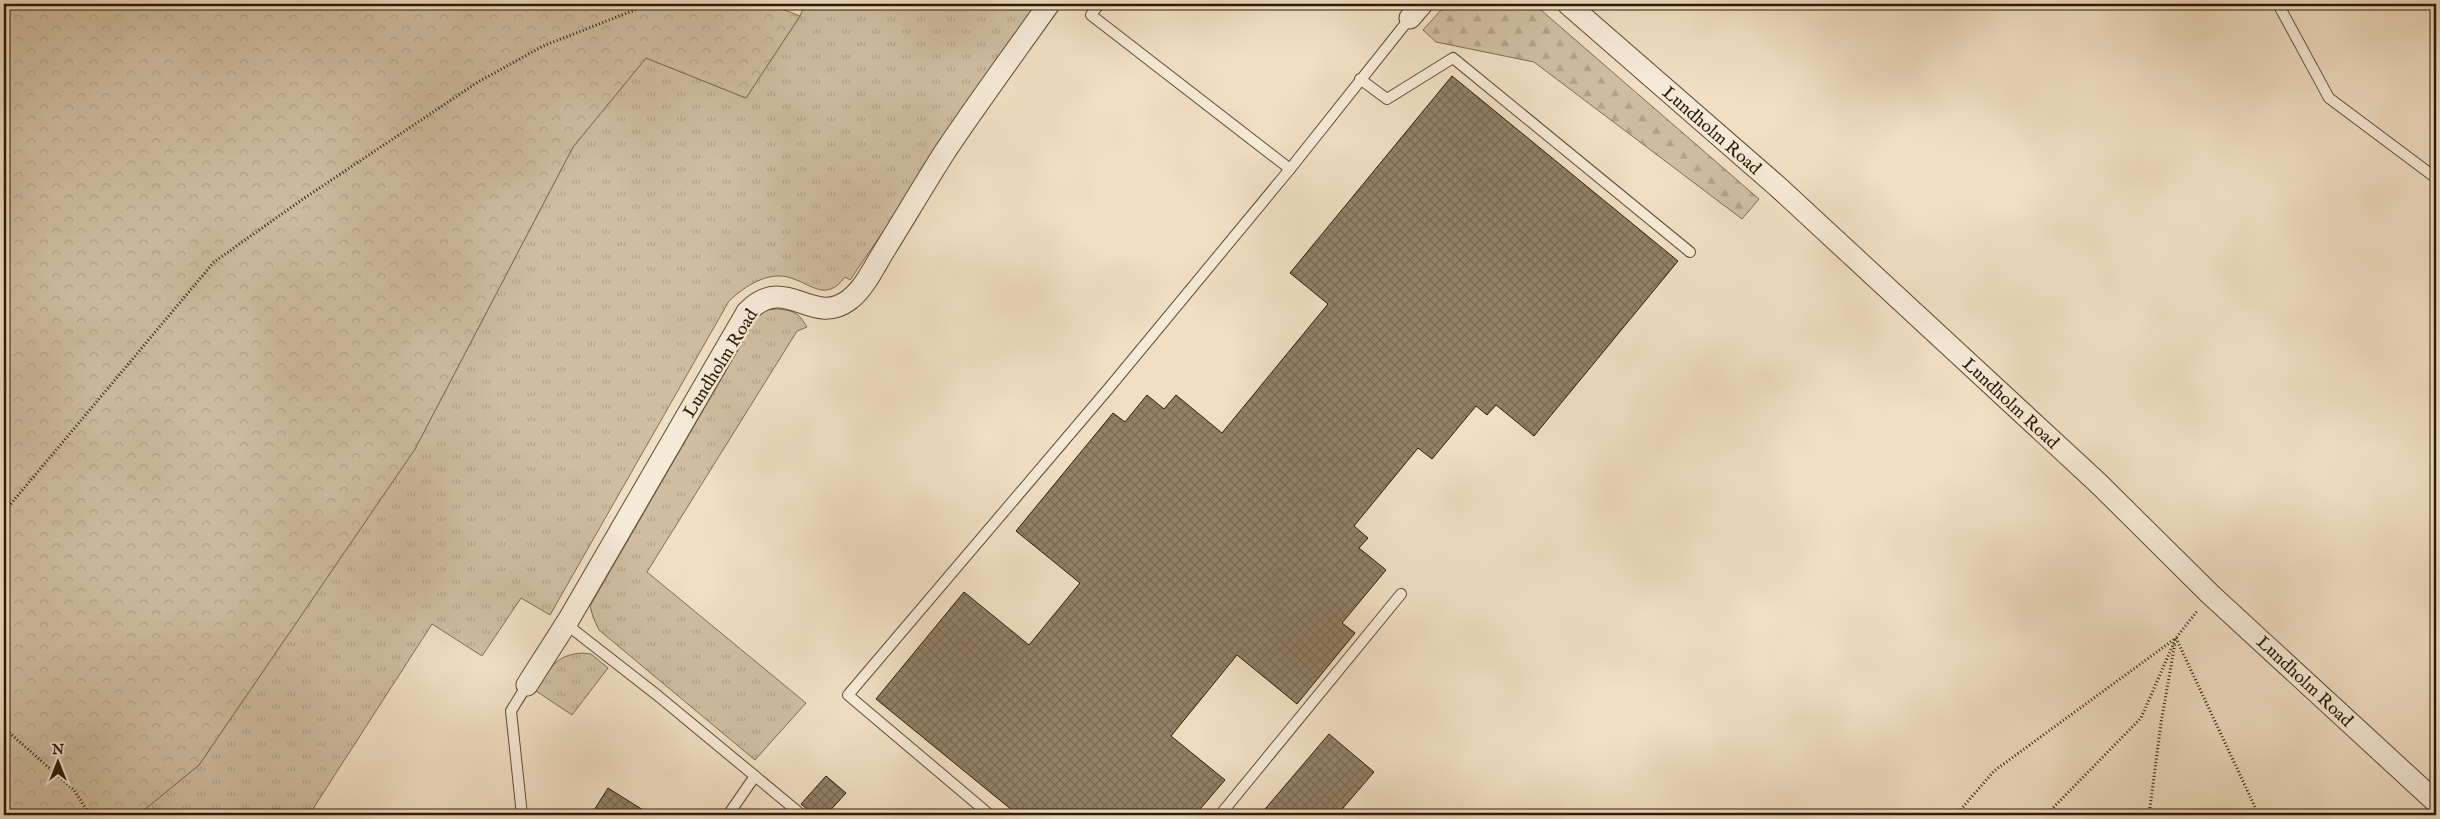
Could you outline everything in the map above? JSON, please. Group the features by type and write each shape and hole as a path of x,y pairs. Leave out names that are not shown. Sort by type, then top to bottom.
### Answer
{"street":[{"name":"Lundholm Road","path":"527,685 566,624 747,312 756,303 777,296 788,297 816,308 841,305 850,299 868,278 946,150 1049,4"},
{"name":"Lundholm Road","path":"1574,7 1785,193 2098,483 2210,594 2436,802"}],"lane":[{"path":"1099,4 1090,15 1290,169"},
{"path":"2278,4 2329,98 2436,178"},
{"path":"990,815 848,695 1109,388 1290,169 1416,11"},
{"path":"1360,79 1387,99 1453,58 1690,252"},
{"path":"1220,815 1401,594"},
{"path":"566,624 657,695 802,815"},
{"path":"522,815 511,711 527,685"},
{"path":"728,815 755,776"}],"path":[{"path":"4,512 214,262 303,199 478,82 543,46 650,4"},
{"path":"2046,815 2141,718 2176,638 2210,594"},
{"path":"1956,815 1994,770 2176,638"},
{"path":"2149,815 2160,723 2176,638"},
{"path":"2176,638 2255,807 2254,815"},
{"path":"4,728 74,790 90,815"}],"green space":[{"path":"4,4 769,4 800,16 746,98 646,58 573,147 415,449 199,765 138,815 4,815"},
{"path":"805,4 1039,4 850,280 845,277 832,289 819,290 791,278 774,276 749,285 729,301 550,615 521,598 482,656 432,624 309,815 138,815 199,765 415,449 573,147 646,58 746,98 800,16"},
{"path":"1450,4 1534,4 1759,199 1742,219 1534,62 1436,42 1423,30 1441,10"},
{"path":"777,309 795,313 807,327 797,331 647,572 806,703 755,760 599,630 590,606 757,317 766,310"},
{"path":"573,654 591,654 608,668 572,715 536,691 549,670 559,660"}],"building":[{"path":"1452,76 1678,261 1534,436 1496,405 1487,415 1476,406 1432,459 1418,448 1354,526 1368,538 1359,548 1386,570 1342,623 1355,633 1297,704 1237,655 1171,736 1225,780 1195,815 1018,815 876,699 964,592 1029,645 1080,583 1016,531 1113,413 1125,422 1147,395 1164,409 1176,395 1222,433 1328,304 1290,273"},
{"path":"1329,734 1374,772 1337,815 1260,815"},
{"path":"826,776 846,793 826,815 814,815 801,804"},
{"path":"608,788 651,815 591,815"}]}
